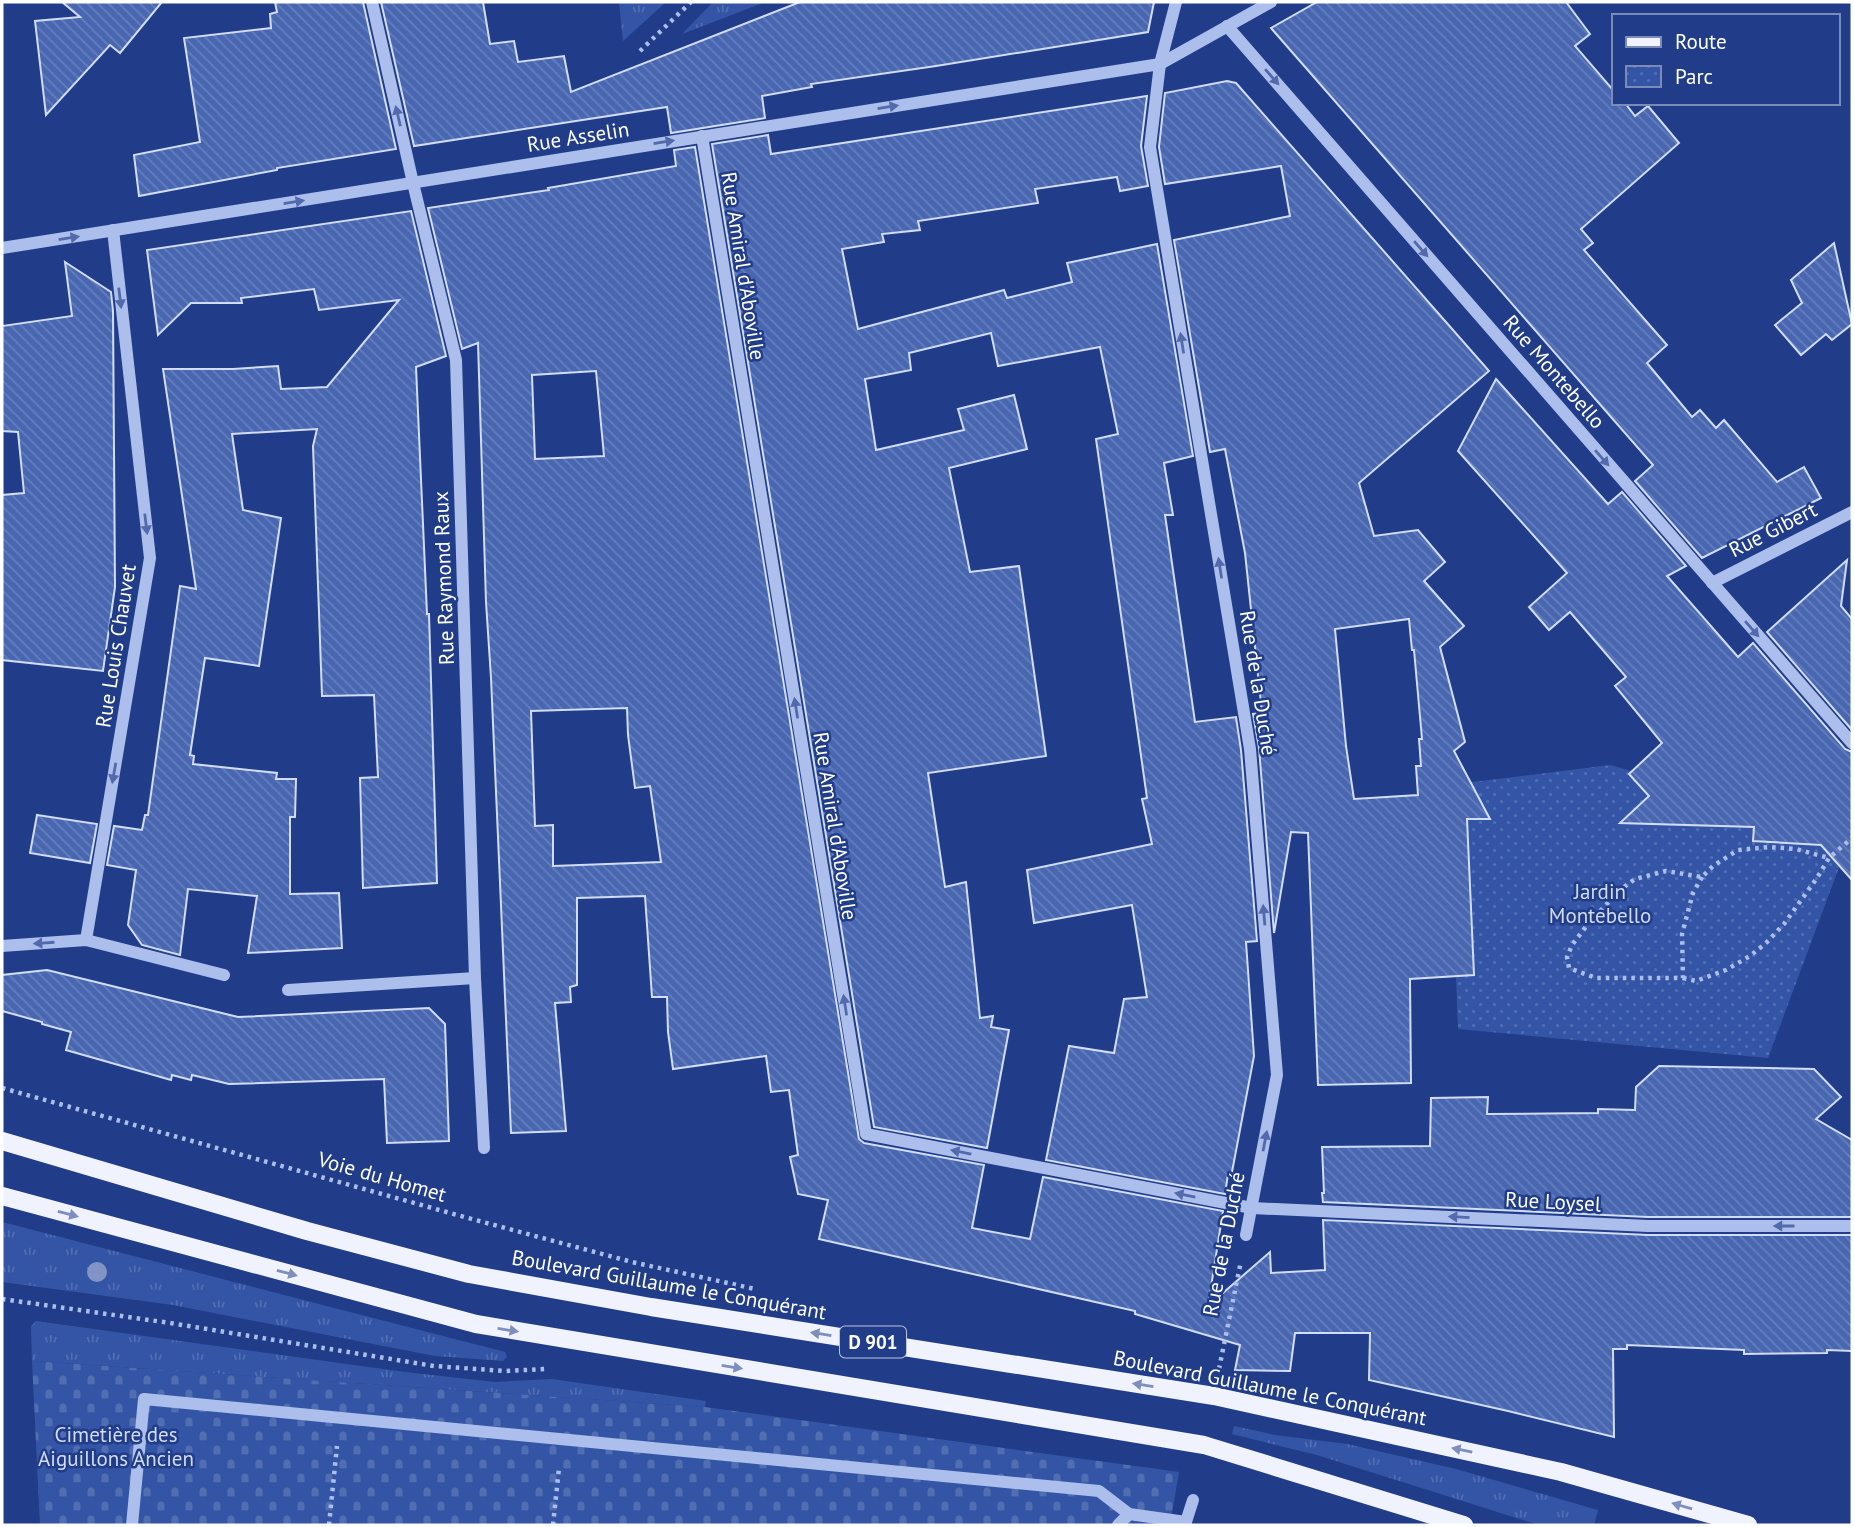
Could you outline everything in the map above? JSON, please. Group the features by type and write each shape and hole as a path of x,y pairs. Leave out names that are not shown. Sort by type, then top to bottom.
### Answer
{"main road":[{"name":"Boulevard Guillaume le Conquérant","path":"2,1141 307,1231 469,1274 664,1310 1223,1397 1561,1472 1748,1525"},
{"name":"D 901","path":"2,1196 476,1324 1204,1445 1464,1525"}],"street":[{"name":"Rue Raymond Raux","path":"372,2 456,360 475,978 484,1149"},
{"name":"Rue de la Duché","path":"1176,2 1160,64 1150,147 1250,749 1277,1075 1246,1235"},
{"path":"1160,64 1271,2"},
{"name":"Rue Montebello","path":"1227,26 1852,743"},
{"name":"Rue Asselin","path":"2,248 1160,64"},
{"name":"Rue Amiral d'Aboville","path":"702,136 866,1134 1252,1208"},
{"name":"Rue Louis Chauvet","path":"86,940 150,558 113,230"},
{"name":"Rue Gibert","path":"1712,583 1852,512"},
{"path":"2,946 86,940 224,975"},
{"path":"288,990 475,978"},
{"name":"Rue Loysel","path":"1252,1208 1648,1226 1852,1226"},
{"path":"131,1525 144,1399 1099,1491 1128,1519"},
{"path":"1118,1525 1128,1519 1185,1524 1193,1500"}],"path":[{"path":"640,51 691,2"},
{"path":"1702,877 1665,871 1635,879 1620,890 1572,945 1567,957 1569,968 1596,978 1683,978 1696,981 1726,970 1750,956 1784,925 1829,858 1852,838"},
{"path":"1683,978 1682,934 1693,893 1702,877 1713,866 1738,850 1770,847 1796,849 1829,858"},
{"name":"Voie du Homet","path":"2,1088 607,1255 755,1289"},
{"name":"Rue de la Duché","path":"1218,1373 1246,1235"},
{"path":"2,1299 434,1366 505,1371 552,1368"},
{"path":"329,1525 340,1417"},
{"path":"553,1525 562,1439"}],"green space":[{"path":"619,2 666,2 623,41"},
{"path":"713,2 765,2 682,34"},
{"name":"Jardin Montebello","path":"1610,765 1805,820 1841,862 1768,1058 1458,1029 1449,785"},
{"path":"2,1222 505,1352 507,1357 503,1361 435,1356 173,1305 2,1282"},
{"path":"36,1321 405,1372 495,1382 551,1379 706,1401 705,1407 32,1361 31,1326"},
{"name":"Cimetière des Aiguillons Ancien","path":"32,1361 705,1407 1179,1472 1170,1525 40,1525"},
{"path":"1234,1426 1275,1435 1347,1444 1456,1469 1598,1510 1594,1525 1539,1525 1317,1455 1232,1434"}],"building":[{"path":"62,2 162,2 120,53 110,45 46,115 35,21 80,17"},
{"path":"275,2 363,2 396,149 277,168 139,196 134,155 200,142 184,38 271,28 270,14 277,12"},
{"path":"381,2 483,2 490,44 514,41 518,62 564,56 571,92 800,2 1154,2 1148,32 811,84 812,87 762,96 765,118 671,133 667,107 414,146"},
{"path":"1317,2 1566,2 1590,34 1575,46 1612,89 1612,105 1627,105 1635,116 1648,106 1679,143 1581,229 1593,243 1584,250 1667,345 1647,363 1692,417 1700,410 1716,428 1724,420 1777,482 1804,467 1821,498 1702,558 1635,481 1653,465 1271,28"},
{"path":"1227,81 1236,83 1489,371 1359,483 1374,536 1418,530 1445,562 1424,581 1464,626 1440,647 1465,742 1454,751 1490,819 1467,819 1474,975 1410,979 1411,1083 1318,1085 1308,833 1291,832 1274,933 1259,748 1253,714 1262,713 1245,553 1225,449 1210,452 1174,240 1290,216 1281,166 1165,184 1159,147 1165,93","holes":["1409,619 1422,739 1419,739 1421,766 1416,766 1418,795 1354,799 1335,629"]},
{"path":"1147,96 1141,146 1148,186 1120,191 1117,177 1035,189 1038,203 918,221 920,230 882,234 884,242 842,249 858,329 1004,290 1007,298 1072,282 1067,263 1157,244 1193,456 1164,463 1173,515 1165,515 1195,722 1236,717 1257,941 1246,942 1254,1056 1232,1172 1228,1174 1225,1194 1046,1160 1069,1046 1114,1053 1124,999 1147,997 1132,905 1034,923 1027,870 1152,844 1142,799 1147,798 1096,439 1118,434 1100,347 998,366 991,333 909,353 911,370 865,379 876,450 964,430 958,409 1014,395 1027,449 949,468 970,572 1019,566 1046,756 928,773 945,887 966,882 980,1018 993,1016 991,1027 1009,1030 987,1148 874,1127 712,144 768,135 771,154"},
{"path":"695,147 859,1139 864,1143 984,1165 972,1228 1030,1239 1043,1177 1223,1211 1208,1306 1270,1252 1271,1273 1325,1270 1323,1220 1648,1235 1852,1235 1852,1351 1744,1354 1744,1350 1627,1345 1627,1349 1613,1349 1614,1437 1369,1380 1370,1333 1295,1333 1290,1371 1235,1370 1240,1345 1135,1314 1135,1311 819,1239 828,1200 798,1194 790,1157 798,1155 789,1090 771,1092 766,1056 673,1069 667,997 652,997 645,896 577,898 577,985 570,987 571,1002 555,1003 566,1131 511,1133 486,602 478,343 462,349 428,208 549,190 548,188 676,166 674,150","holes":["596,371 604,456 535,459 532,375","627,708 635,788 650,786 661,862 553,866 553,825 535,826 531,711"]},
{"path":"411,211 446,356 416,367 429,614 437,883 363,888 360,778 378,777 374,695 322,696 313,446 317,429 232,434 243,510 281,518 259,666 205,658 190,755 194,756 193,764 277,773 276,779 296,779 295,817 290,817 290,894 339,893 342,948 248,953 257,896 188,889 180,955 142,945 128,925 136,870 107,865 114,826 142,830 145,815 148,815 180,586 196,589 163,369 278,366 281,389 327,387 399,300 319,310 314,289 241,298 242,303 191,303 158,335 147,250"},
{"path":"1834,243 1852,324 1832,340 1826,334 1801,355 1775,325 1802,303 1791,280"},
{"path":"65,262 111,292 113,311 115,587 103,671 2,660 2,495 24,493 18,432 2,431 2,326 72,316"},
{"path":"1496,379 1608,504 1622,492 1686,566 1667,576 1738,657 1753,643 1845,749 1852,752 1852,880 1821,845 1753,841 1754,827 1620,823 1649,796 1629,774 1662,743 1615,686 1626,677 1570,612 1549,630 1529,607 1567,573 1458,451"},
{"path":"1847,560 1841,606 1852,619 1852,730 1767,632"},
{"path":"37,815 97,824 90,863 30,853"},
{"path":"47,970 238,1017 429,1008 445,1024 449,1141 387,1143 384,1079 229,1084 192,1075 191,1080 172,1075 171,1080 66,1050 71,1032 2,1011 2,975"},
{"path":"1659,1066 1814,1069 1841,1097 1816,1119 1852,1140 1852,1217 1648,1217 1323,1202 1322,1147 1430,1146 1431,1098 1488,1097 1487,1114 1635,1110 1636,1087"}]}
